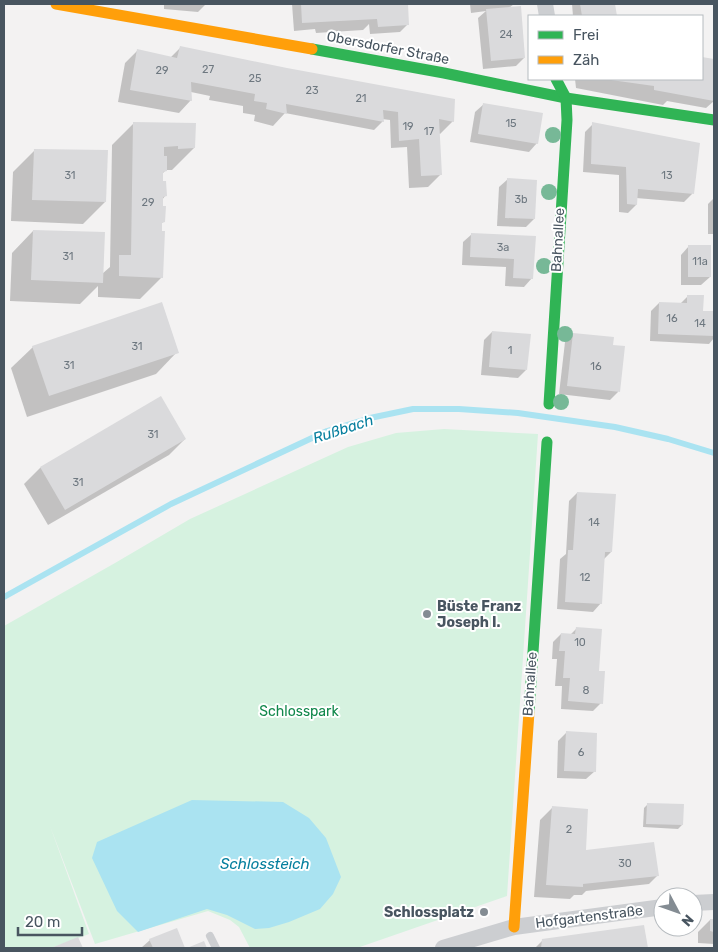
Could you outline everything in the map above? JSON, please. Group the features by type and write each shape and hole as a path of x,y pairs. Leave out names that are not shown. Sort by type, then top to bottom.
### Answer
{"street":[{"name":"Obersdorfer Straße","path":"56,4 141,11 566,98 714,120"},
{"name":"Bahnallee","path":"549,404 560,196 567,120 566,98 557,80"},
{"name":"Bahnallee","path":"514,927 547,442"},
{"name":"Hofgartenstraße","path":"514,927 653,908"},
{"path":"443,948 514,927"}],"lane":[{"path":"210,936 216,948"}],"green space":[{"name":"Schlosspark","path":"444,429 538,434 507,896 357,948 250,948 239,927 230,920 208,911 95,944 50,826 89,934 51,948 4,948 4,626 190,519 348,447 396,433"}],"water":[{"name":"Schlossteich","path":"192,800 283,802 309,818 326,838 341,877 333,894 320,909 269,928 255,929 227,915 207,909 138,932 117,911 92,858 97,842"}],"building":[{"path":"301,4 408,4 409,25 378,27 377,19 302,23"},
{"path":"580,4 615,4 617,15 582,15"},
{"path":"521,6 525,58 491,61 486,9"},
{"path":"180,46 455,99 454,122 439,119 442,175 421,176 419,139 399,141 398,112 383,110 384,122 286,104 287,114 266,109 267,103 254,101 255,94 191,82 192,101 130,90 137,49 177,58"},
{"path":"703,57 714,59 714,101 654,90 654,86 611,80 703,80"},
{"path":"483,103 543,113 538,144 478,134"},
{"path":"133,122 196,123 195,148 178,149 178,146 164,147 164,156 167,156 167,171 163,172 163,181 166,181 167,196 163,197 163,206 166,206 165,222 162,223 162,231 165,231 163,278 119,276 119,255 131,255"},
{"path":"592,122 700,143 694,194 638,189 637,205 627,204 626,167 591,164"},
{"path":"34,149 108,150 106,202 32,200"},
{"path":"507,178 537,180 535,219 505,218"},
{"path":"33,230 105,232 103,283 31,280"},
{"path":"471,233 536,236 533,279 513,278 514,259 470,257"},
{"path":"688,245 711,245 711,277 688,277"},
{"path":"687,295 704,295 703,311 714,311 714,336 658,334 659,302 687,303"},
{"path":"162,302 179,353 49,396 32,346"},
{"path":"492,331 531,334 527,370 489,367"},
{"path":"573,333 614,337 613,345 625,346 620,392 567,386"},
{"path":"161,396 186,439 65,510 40,467"},
{"path":"577,492 616,494 612,552 605,552 602,604 565,602 568,550 573,550"},
{"path":"576,627 602,629 599,671 605,671 603,704 568,701 570,678 563,678 565,651 559,651 561,633 575,634"},
{"path":"566,731 597,733 596,772 564,771"},
{"path":"647,803 684,804 683,825 646,824"},
{"path":"552,806 588,809 586,850 654,842 659,876 583,884 583,887 546,885"},
{"path":"710,919 714,919 714,932 710,931"},
{"path":"644,925 648,948 541,948 542,939"},
{"path":"177,928 185,948 153,948 149,939"},
{"path":"78,937 83,948 51,948"},
{"path":"204,941 207,948 187,948"}],"waterway":[{"name":"Rußbach","path":"4,597 171,504 327,431 370,418 413,409 459,409 518,413 615,427 668,439 714,453"}],"traffic: fast":[{"path":"312,49 566,98 714,120"},
{"path":"549,404 567,120 566,98 557,80"},
{"path":"529,712 547,442"}],"traffic: slow":[{"path":"56,4 312,49"},
{"path":"514,927 529,712"}],"place":[{"name":"Büste Franz Joseph I.","path":"427,614"},
{"name":"Schlossplatz","path":"484,912"}]}
